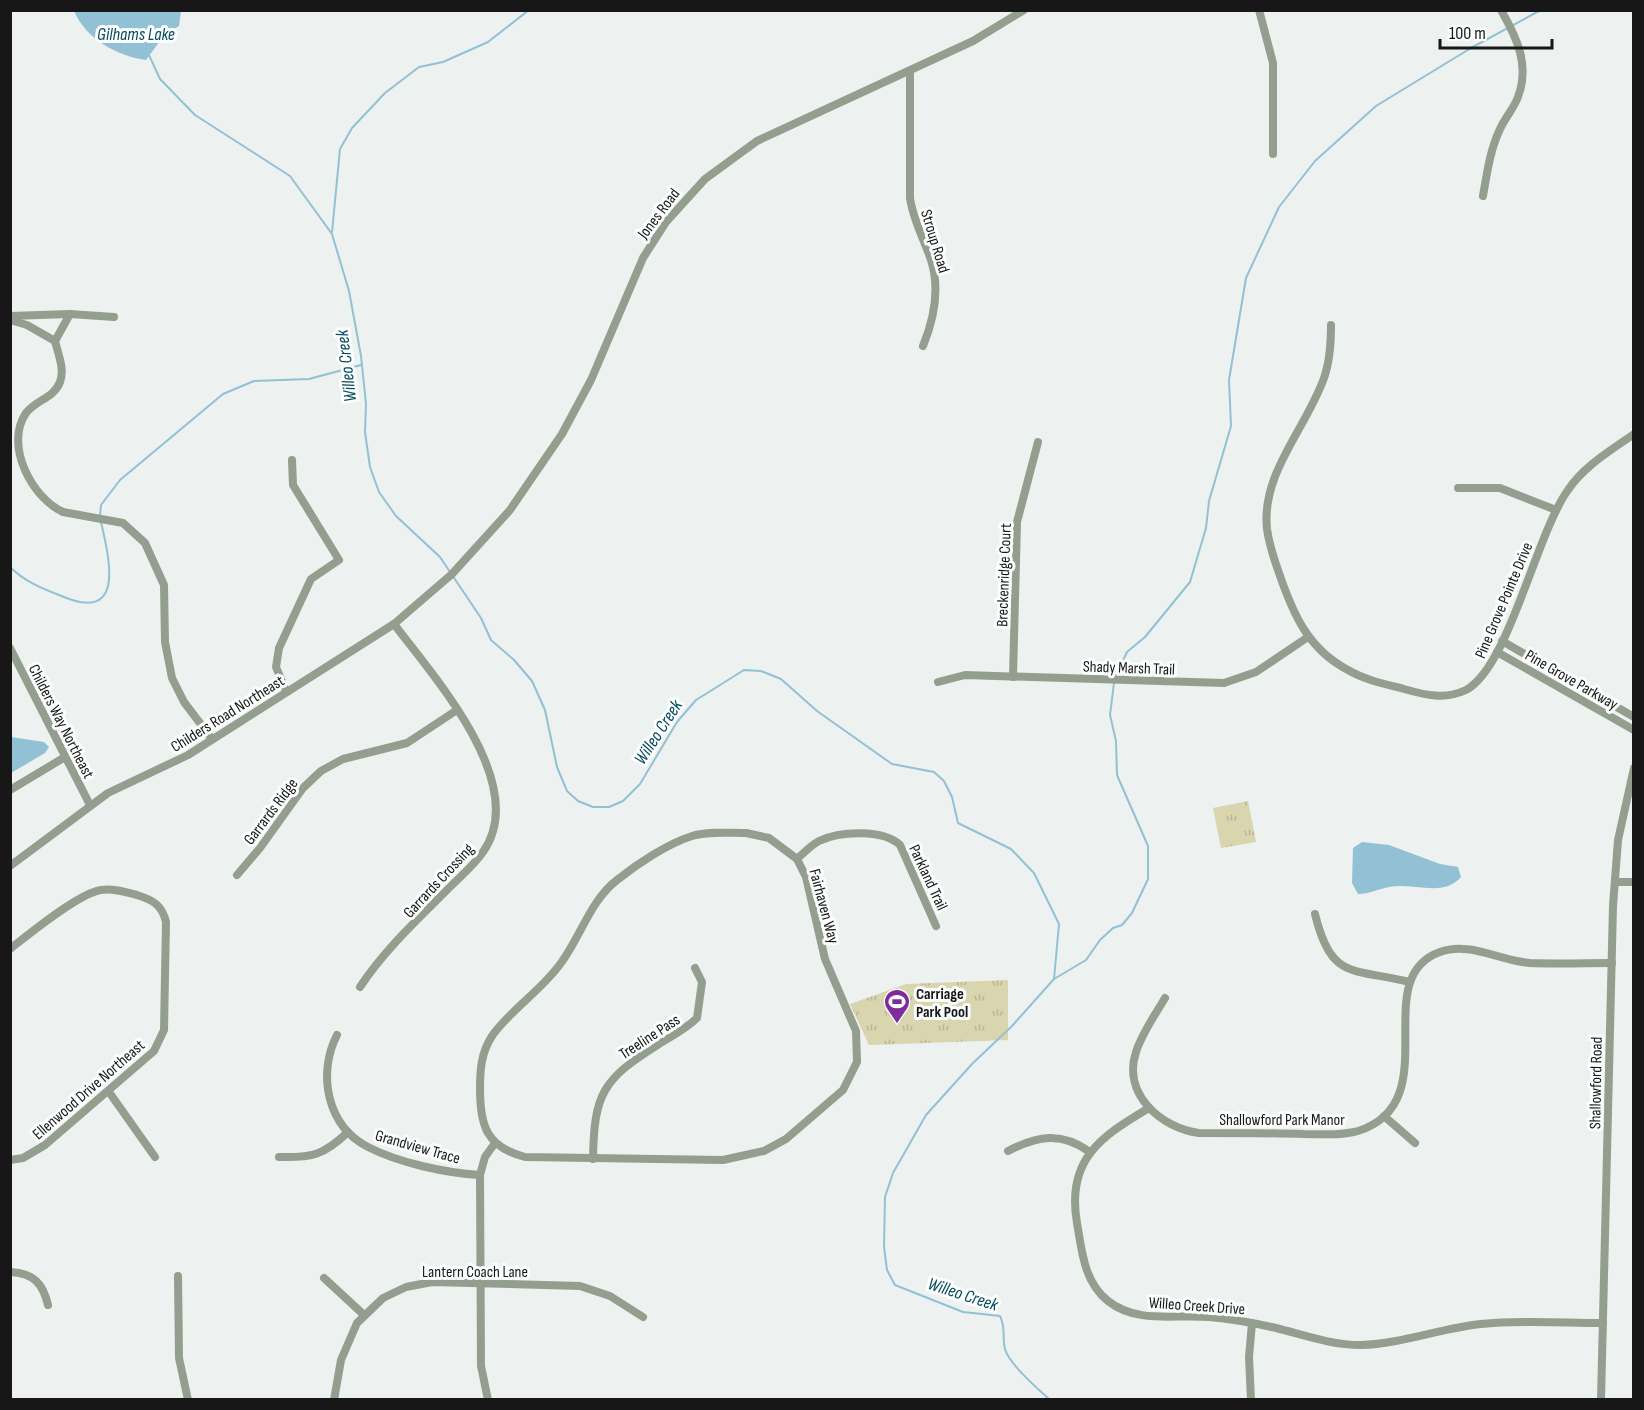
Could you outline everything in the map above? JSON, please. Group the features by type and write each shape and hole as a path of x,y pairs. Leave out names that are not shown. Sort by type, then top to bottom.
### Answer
{"street":[{"name":"Jones Road","path":"452,574 510,510 562,434 591,380 643,258 666,222 690,193 721,165 757,141 981,37 1024,10"},
{"path":"1259,10 1273,63 1273,154"},
{"path":"1483,196 1491,153 1500,128 1518,98 1522,80 1523,57 1516,36 1501,10"},
{"name":"Stroup Road","path":"910,71 910,198 914,219 933,268 935,287 934,308 923,346"},
{"path":"70,314 55,341 62,377 54,392 27,412 21,428 19,454 24,468 47,503 63,512 123,523 135,531 151,552 161,573 166,594 165,642 172,678 184,702 212,739"},
{"path":"10,318 70,314 114,317"},
{"path":"10,318 55,341"},
{"name":"Pine Grove Pointe Drive","path":"1331,325 1330,352 1324,378 1275,475 1267,509 1271,550 1291,608 1308,637 1329,658 1354,674 1434,696 1455,694 1473,685 1488,670 1497,652 1556,510 1567,490 1582,473 1634,434"},
{"name":"Breckenridge Court","path":"1013,677 1017,522 1038,442"},
{"path":"286,691 276,667 279,648 311,579 339,561 293,485 292,460"},
{"path":"1458,488 1500,488 1556,510"},
{"name":"Childers Road Northeast","path":"10,867 116,788 176,762 394,624 452,574"},
{"name":"Garrards Crossing","path":"360,987 381,960 480,856 490,840 495,818 492,786 476,738 394,624"},
{"name":"Shady Marsh Trail","path":"938,682 964,675 1224,683 1256,672 1308,637"},
{"name":"Pine Grove Parkway","path":"1502,641 1634,717"},
{"name":"Childers Way Northeast","path":"10,648 90,806"},
{"name":"Pine Grove Parkway","path":"1497,652 1634,730"},
{"name":"Garrards Ridge","path":"237,875 260,848 303,788 321,771 343,759 407,743 457,710"},
{"path":"10,790 65,758"},
{"name":"Shallowford Road","path":"1601,1400 1615,882 1619,830 1634,768"},
{"name":"Parkland Trail","path":"797,859 824,839 873,833 892,838 900,845 936,926"},
{"name":"Fairhaven Way","path":"758,835 780,844 797,859 806,877 825,959 856,1031 859,1053 849,1081 843,1090 786,1139 752,1156 723,1160 525,1157 514,1154 495,1143 482,1122 480,1109 480,1070 487,1044 500,1027 559,966 606,890 626,873 693,836 758,835"},
{"path":"1615,882 1634,882"},
{"name":"Ellenwood Drive Northeast","path":"10,949 92,892 111,889 148,898 160,906 166,922 164,1030 154,1051 109,1092 34,1152 10,1160"},
{"path":"1315,914 1324,945 1340,964 1357,972 1410,982 1427,959 1439,952 1454,948 1528,963 1612,963"},
{"name":"Treeline Pass","path":"593,1159 596,1112 607,1085 635,1059 697,1018 702,982 695,968"},
{"name":"Shallowford Park Manor","path":"1149,1107 1171,1126 1199,1133 1345,1134 1366,1128 1384,1116 1397,1099 1404,1079 1407,997 1410,982"},
{"path":"1149,1107 1136,1086 1134,1061 1139,1044 1165,998"},
{"name":"Grandview Trace","path":"337,1035 328,1058 327,1085 333,1110 348,1132 367,1147 380,1152 450,1172 480,1175"},
{"path":"109,1092 155,1157"},
{"name":"Willeo Creek Drive","path":"1149,1107 1109,1131 1090,1152 1076,1183 1074,1203 1085,1267 1101,1294 1118,1308 1138,1315 1207,1317 1252,1323 1325,1341 1360,1345 1390,1342 1482,1324 1604,1323"},
{"path":"1384,1116 1415,1143"},
{"path":"279,1157 311,1156 321,1153 348,1132"},
{"path":"1008,1151 1031,1139 1052,1137 1079,1144 1090,1152"},
{"path":"488,1400 481,1366 480,1175 485,1157 495,1143"},
{"path":"10,1272 27,1275 39,1282 44,1289 48,1305"},
{"path":"178,1276 179,1358 189,1400"},
{"path":"324,1278 363,1314"},
{"name":"Lantern Coach Lane","path":"334,1400 347,1342 363,1314 383,1298 413,1285 481,1283 567,1285 594,1289 619,1300 643,1317"},
{"path":"1251,1400 1252,1323"}],"green space":[{"path":"1248,801 1256,842 1221,848 1213,808"},
{"path":"1008,980 1008,1040 869,1045 850,1004 906,984"}],"water":[{"name":"Gilhams Lake","path":"74,10 181,11 179,26 165,34 146,60 124,55 94,38 79,21"},
{"path":"11,737 44,742 49,747 45,753 11,773"},
{"path":"1362,842 1389,845 1440,864 1458,867 1461,877 1445,887 1398,886 1358,894 1352,883 1353,848"}],"waterway":[{"path":"332,232 340,149 352,128 385,93 419,67 443,62 488,42 529,10"},
{"path":"1115,677 1127,652 1145,637 1190,582 1206,528 1209,501 1231,426 1229,380 1246,278 1279,207 1315,161 1376,106 1471,48 1541,10"},
{"name":"Willeo Creek","path":"149,55 160,79 195,115 290,176 332,234 349,291 361,356 366,404 365,432 370,467 379,492 396,516 440,557 481,618 491,640 514,660 532,681 545,710 557,767 567,791 578,801 593,807 609,807 623,801 640,784 677,722 696,700 744,670 761,671 781,679 817,711 892,764 934,772 944,781 952,797 958,823 1011,849 1034,873 1059,924 1054,979 926,1115 893,1173 885,1197 884,1247 887,1270 895,1285 963,1312 1000,1316 1005,1349 1012,1362 1050,1400"},
{"path":"100,516 101,505 120,480 223,394 254,381 309,379 361,365"},
{"path":"10,567 39,587 80,602 94,602 103,596 108,586 108,556 101,522"},
{"path":"1054,979 1086,960 1100,940 1113,928 1122,925 1132,913 1148,879 1148,846 1117,775 1116,741 1110,715 1114,683"}],"place":[{"name":"Carriage Park Pool","path":"897,1025"}]}
